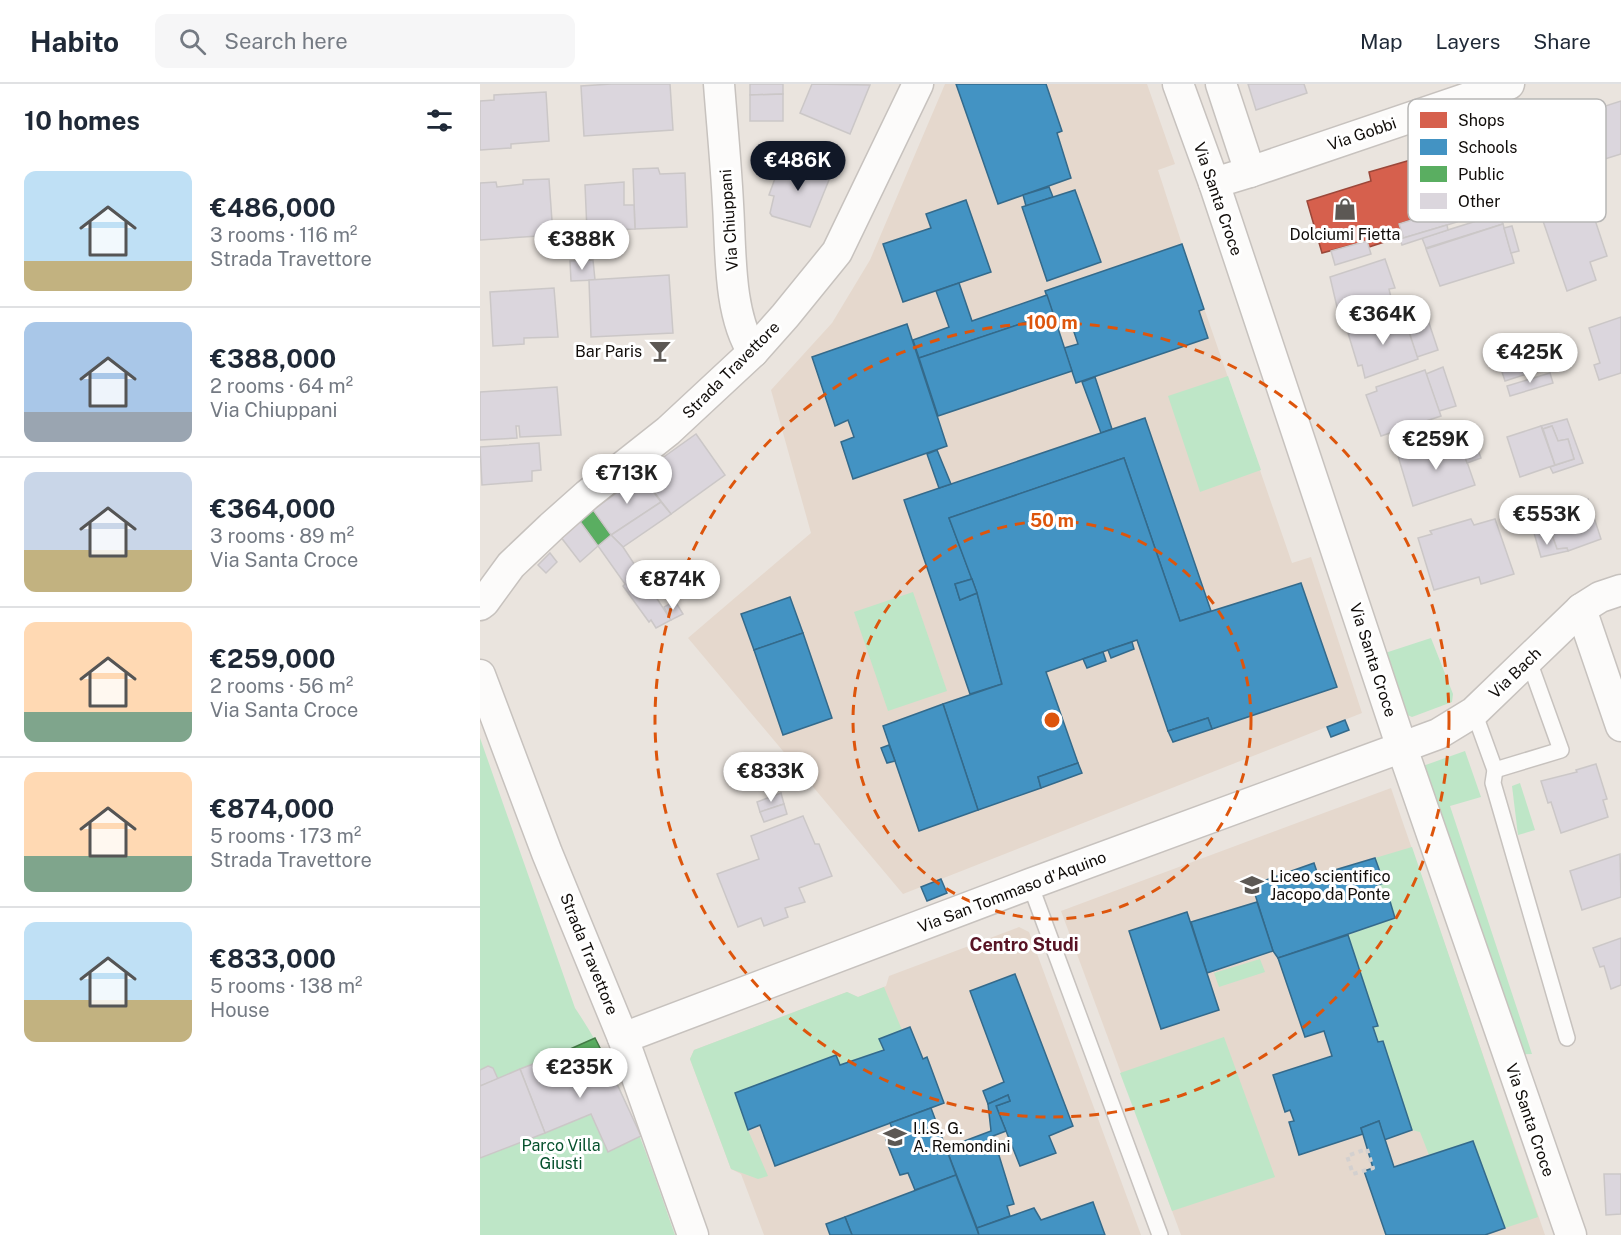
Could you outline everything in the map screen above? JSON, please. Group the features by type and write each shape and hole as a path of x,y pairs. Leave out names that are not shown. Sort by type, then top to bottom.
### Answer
{"street":[{"name":"Via Chiuppani","path":"719,84 734,292 741,327 753,352"},
{"name":"Strada Travettore","path":"480,605 511,565 551,527 587,495 668,431 753,352 837,252 918,84"},
{"name":"Via Santa Croce","path":"1178,84 1214,183 1402,748 1571,1235"},
{"path":"1221,84 1250,172"},
{"name":"Via Gobbi","path":"1465,99 1509,84"},
{"name":"Via Gobbi","path":"1214,183 1408,118"},
{"name":"Via Bach","path":"1402,748 1438,734 1474,712 1581,609 1600,597 1621,590"},
{"path":"1581,609 1619,718"},
{"name":"Strada Travettore","path":"480,675 547,853 623,1038 693,1235"},
{"name":"Via San Tommaso d'Aquino","path":"623,1038 1030,884 1402,748"}],"lane":[{"path":"1495,770 1561,750 1529,661"},
{"path":"1474,712 1495,770 1493,783 1567,1038"},
{"path":"1030,884 1160,1235"}],"path":[{"path":"1367,1149 1373,1168 1353,1174 1347,1156 1367,1149"}],"shaded area":[{"path":"945,84 1147,84 1175,164 1158,170 1182,244 1292,563 1311,557 1362,713 903,894 688,638 811,533 771,390 832,323 870,260"},
{"path":"1391,788 1545,1235 1181,1235 1061,911"},
{"path":"1019,927 1029,932 1141,1235 764,1235 741,1174 731,1169 690,1059 694,1050 847,992 858,997 886,986 889,976"}],"green space":[{"path":"1228,376 1261,470 1200,492 1168,396"},
{"path":"913,592 947,691 888,711 854,612"},
{"path":"1431,638 1453,694 1452,702 1412,717 1405,714 1382,654"},
{"name":"Parco Villa Giusti","path":"480,738 575,1008 592,1034 620,1090 644,1147 675,1235 480,1235"},
{"path":"1465,751 1481,797 1450,806 1532,1054 1510,1055 1420,767"},
{"path":"1520,783 1535,830 1518,835 1512,786"},
{"path":"1412,847 1538,1217 1505,1228 1473,1141 1429,1155 1420,1132 1412,1130 1383,1041 1378,1042 1373,1027 1378,1025 1348,935 1395,918 1387,892 1380,894 1377,885 1384,882 1375,858"},
{"path":"1260,959 1265,972 1219,987 1214,973"},
{"path":"884,987 902,1030 879,1039 884,1050 840,1065 836,1055 735,1093 768,1176 758,1179 731,1169 690,1059 694,1050 847,992 858,997"},
{"path":"1224,1037 1275,1177 1172,1211 1120,1073"}],"building: Shops":[{"path":"1408,161 1408,221 1399,224 1403,236 1369,247 1367,241 1322,253 1307,201 1371,181 1369,172"}],"building: Schools":[{"path":"956,84 1046,84 1062,131 1057,133 1071,178 998,204"},
{"path":"1049,187 1053,197 1026,206 1023,195"},
{"path":"1075,190 1101,262 1047,281 1022,207"},
{"path":"966,200 991,272 903,302 883,244 931,228 926,214"},
{"path":"1182,244 1204,309 1199,311 1208,338 1076,383 1064,348 1078,344 1071,323 1058,328 1045,291"},
{"path":"959,283 972,321 1047,295 1053,313 919,358 913,340 949,327 936,291"},
{"path":"1053,313 1072,371 938,416 919,358"},
{"path":"907,324 947,446 853,479 841,442 854,437 848,420 835,426 812,357"},
{"path":"1095,377 1112,429 1101,433 1082,382"},
{"path":"1145,418 1211,611 1180,621 1124,458 949,518 972,579 955,584 960,600 977,593 1002,684 970,694 904,500"},
{"path":"937,450 951,484 939,488 927,454"},
{"path":"1124,458 1180,621 1301,583 1337,687 1212,729 1208,718 1168,731 1137,640 1046,672 1078,763 1038,777 1041,788 978,810 943,704 1002,684 977,593 949,518"},
{"path":"972,579 977,593 960,600 955,584"},
{"path":"790,597 803,633 754,650 741,614"},
{"path":"803,633 832,718 783,735 754,650"},
{"path":"1132,642 1134,649 1111,658 1108,650"},
{"path":"1103,652 1106,661 1087,668 1083,659"},
{"path":"943,704 978,810 919,831 883,726"},
{"path":"1208,718 1212,729 1173,742 1168,731"},
{"path":"1345,720 1349,730 1331,737 1327,727"},
{"path":"889,745 895,761 887,763 881,748"},
{"path":"1078,763 1082,773 1041,788 1038,777"},
{"path":"1375,858 1384,883 1377,885 1380,894 1387,891 1395,918 1278,958 1273,951 1252,885 1314,863 1318,875"},
{"path":"941,879 947,893 927,901 921,887"},
{"path":"1257,902 1273,951 1207,973 1191,922"},
{"path":"1187,912 1219,1010 1161,1029 1129,931"},
{"path":"1348,935 1378,1026 1373,1027 1378,1042 1383,1041 1412,1130 1384,1140 1379,1121 1361,1128 1363,1134 1299,1155 1289,1122 1294,1121 1290,1110 1285,1112 1273,1075 1332,1056 1324,1031 1305,1037 1278,958"},
{"path":"1015,974 1073,1126 1049,1136 1056,1153 1020,1166 996,1106 1010,1101 1008,1095 988,1104 983,1091 1004,1082 970,991"},
{"path":"910,1027 923,1059 927,1057 944,1103 775,1166 760,1125 748,1130 735,1093 836,1055 840,1065 884,1050 879,1039"},
{"path":"1008,1095 1010,1101 996,1106 1006,1131 993,1136 1014,1204 1007,1206 1010,1216 977,1228 946,1148 991,1131 988,1104"},
{"path":"931,1108 956,1175 915,1190 908,1173 900,1175 886,1140 895,1137 890,1123"},
{"path":"1379,1121 1394,1167 1473,1141 1505,1228 1485,1235 1386,1235 1364,1171 1373,1168 1361,1128"},
{"path":"956,1175 979,1235 852,1235 845,1217"},
{"path":"1093,1202 1105,1235 979,1235 977,1228 1034,1208 1041,1220"},
{"path":"845,1217 852,1235 830,1235 826,1224"}],"building: Public":[{"path":"593,510 611,535 598,546 579,520"},
{"path":"595,1038 604,1056 567,1072 559,1054"}],"building: Other":[{"path":"670,84 673,130 584,136 581,86"},
{"path":"750,84 783,84 783,94 750,95"},
{"path":"812,84 870,85 850,134 800,113"},
{"path":"1248,84 1304,84 1307,93 1256,110"},
{"path":"546,92 549,141 511,144 511,148 480,150 480,101 494,100 494,95"},
{"path":"783,94 783,121 750,121 750,95"},
{"path":"1621,101 1621,154 1606,159 1606,106"},
{"path":"783,156 831,175 810,227 772,216 770,213 774,196 769,195"},
{"path":"658,168 660,174 685,173 687,227 635,229 633,169"},
{"path":"549,179 553,235 480,240 480,183 496,182 497,187 523,184 523,180"},
{"path":"624,182 624,205 634,205 635,229 587,231 585,185"},
{"path":"1408,221 1457,222 1400,239 1403,236 1399,224"},
{"path":"1473,222 1502,222 1503,224 1426,248 1422,238"},
{"path":"1543,222 1596,222 1607,256 1590,262 1596,280 1567,291"},
{"path":"1503,224 1514,263 1440,286 1426,249"},
{"path":"1447,225 1448,230 1402,245 1400,239"},
{"path":"1512,226 1519,251 1511,253 1504,228"},
{"path":"1367,241 1371,254 1335,265 1331,251"},
{"path":"1385,259 1395,288 1389,289 1393,306 1348,321 1342,306 1337,307 1330,277"},
{"path":"593,260 595,280 571,281 570,261"},
{"path":"669,275 673,333 591,337 589,280"},
{"path":"554,288 558,337 524,338 524,344 493,346 490,292"},
{"path":"1425,311 1438,350 1417,357 1404,317"},
{"path":"1403,314 1418,359 1365,378 1362,365 1358,366 1348,333"},
{"path":"1621,317 1621,373 1599,380 1594,365 1600,363 1589,328"},
{"path":"1545,357 1549,367 1505,381 1502,372"},
{"path":"1443,367 1456,406 1439,411 1426,374"},
{"path":"1425,370 1441,416 1381,436 1366,395 1377,391 1376,387"},
{"path":"1550,373 1553,383 1510,396 1507,386"},
{"path":"557,387 561,435 520,437 519,426 516,426 517,438 480,440 480,392"},
{"path":"1567,419 1583,463 1553,473 1550,467 1574,459 1568,439 1558,441 1552,426 1543,429 1541,426"},
{"path":"1541,426 1555,465 1520,477 1507,437"},
{"path":"1552,426 1558,441 1568,439 1574,459 1555,465 1543,429"},
{"path":"696,434 725,475 671,514 640,474"},
{"path":"1458,436 1475,485 1413,506 1398,456"},
{"path":"1473,436 1481,458 1467,463 1459,439"},
{"path":"539,443 541,470 532,471 532,481 482,485 480,447"},
{"path":"641,475 661,502 611,535 593,510"},
{"path":"1588,499 1601,539 1568,551 1567,548 1557,549 1552,535 1542,537 1536,516"},
{"path":"661,502 671,514 623,547 611,535"},
{"path":"1471,519 1474,525 1495,519 1514,574 1481,584 1479,577 1434,590 1418,538 1432,534 1430,531"},
{"path":"579,520 598,546 580,562 560,536"},
{"path":"1534,533 1541,533 1542,537 1552,535 1557,549 1567,548 1568,551 1541,557"},
{"path":"611,535 623,547 671,620 656,628 623,586 625,584 598,546"},
{"path":"550,553 557,562 546,573 538,565"},
{"path":"675,601 683,614 671,620 664,607"},
{"path":"1596,764 1607,799 1603,800 1608,817 1561,833 1541,781 1577,772 1576,770"},
{"path":"781,793 784,804 760,812 757,802"},
{"path":"784,804 787,814 764,822 760,812"},
{"path":"803,816 815,844 819,844 832,876 799,888 805,902 785,908 788,917 764,926 761,918 738,927 717,874 759,859 751,836"},
{"path":"1620,854 1621,897 1582,910 1570,871"},
{"path":"1621,938 1621,985 1611,989 1604,966 1600,967 1593,948"},
{"path":"559,1054 567,1072 604,1056 641,1136 608,1152 591,1114 545,1133 520,1069"},
{"path":"488,1066 493,1068 498,1079 480,1086 480,1070"},
{"path":"520,1069 545,1133 480,1158 480,1086"},
{"path":"1604,1174 1621,1174 1621,1214 1606,1215"}],"place":[{"name":"Dolciumi Fietta","path":"1345,209"},
{"name":"Bar Paris","path":"660,351"},
{"name":"Liceo scientifico Jacopo da Ponte","path":"1252,885"},
{"name":"I.I.S. G. A. Remondini","path":"895,1137"}],"district":[{"name":"Centro Studi","path":"1024,944"}]}
